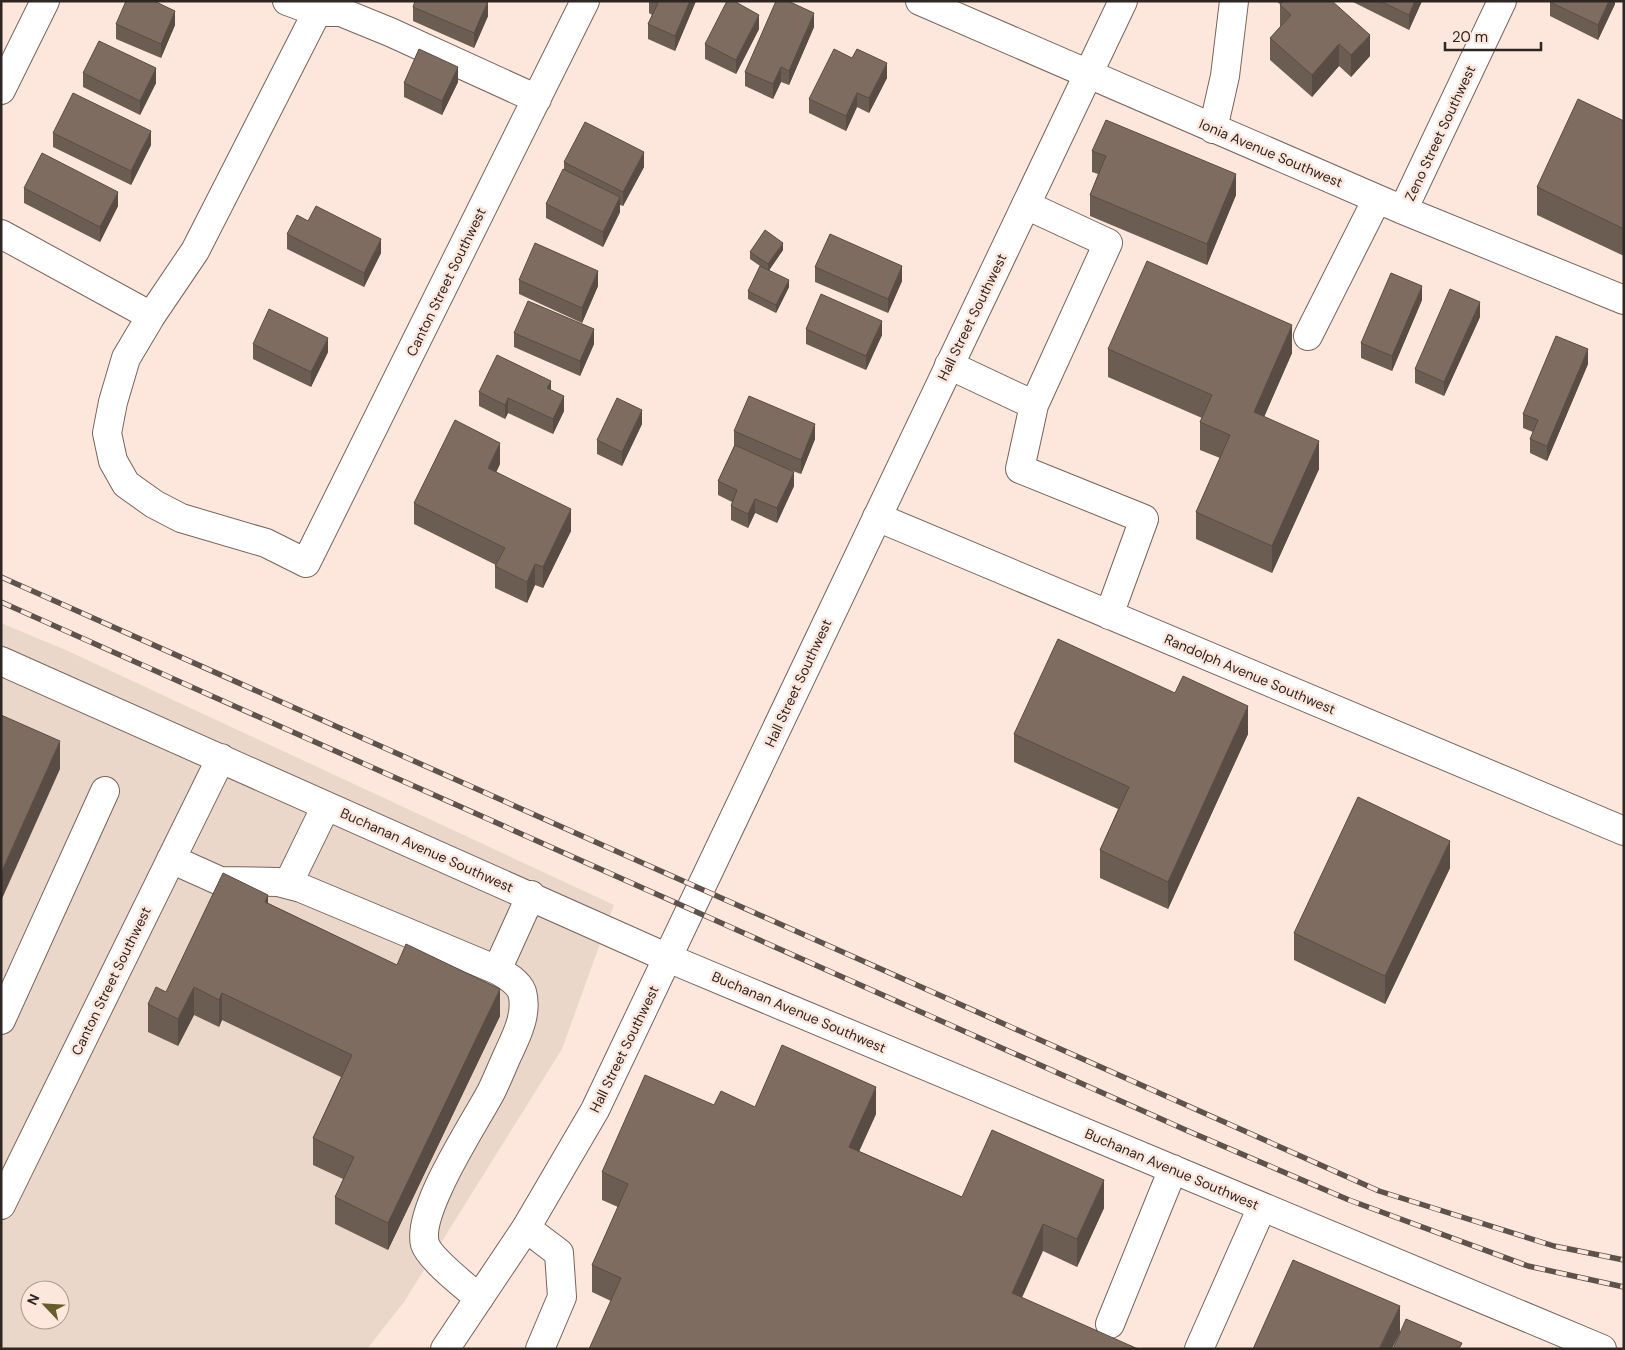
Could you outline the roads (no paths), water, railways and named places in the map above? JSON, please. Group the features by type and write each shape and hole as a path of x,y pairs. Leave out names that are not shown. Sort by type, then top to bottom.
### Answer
{"street":[{"path":"1,90 45,1"},
{"path":"287,1 317,12 341,12 390,32 537,99"},
{"name":"Canton Street Southwest","path":"151,316 126,358 113,402 107,433 113,461 126,484 154,504 181,518 266,543 306,563 585,1"},
{"name":"Ionia Avenue Southwest","path":"920,1 1377,199 1624,300"},
{"name":"Hall Street Southwest","path":"444,1349 526,1228 595,1110 1123,1"},
{"path":"1213,129 1225,76 1234,1"},
{"name":"Zeno Street Southwest","path":"1403,210 1502,1"},
{"path":"1,234 151,316 195,251 317,12"},
{"path":"1308,336 1377,199"},
{"path":"1026,205 1108,244 1034,405 1020,469 1144,519 1109,615"},
{"path":"949,366 1034,405"},
{"name":"Randolph Avenue Southwest","path":"877,517 1624,831"},
{"name":"Buchanan Avenue Southwest","path":"1,661 668,958 1602,1349"},
{"name":"Canton Street Southwest","path":"1,1205 221,758"},
{"path":"1,1020 106,791"},
{"path":"288,884 326,806"},
{"path":"171,859 220,881 242,880 288,884 497,970 510,977 521,990 524,1008 520,1029 491,1091 437,1191 426,1220 426,1245 442,1266 479,1298"},
{"path":"497,970 531,896"},
{"path":"1110,1324 1173,1169"},
{"path":"1199,1349 1262,1206"},
{"path":"526,1228 560,1252 562,1297 540,1349"}],"railway":[{"path":"1,577 1379,1191 1554,1246 1624,1260"},
{"path":"1,602 1188,1131 1349,1200 1528,1266 1624,1287"}]}
